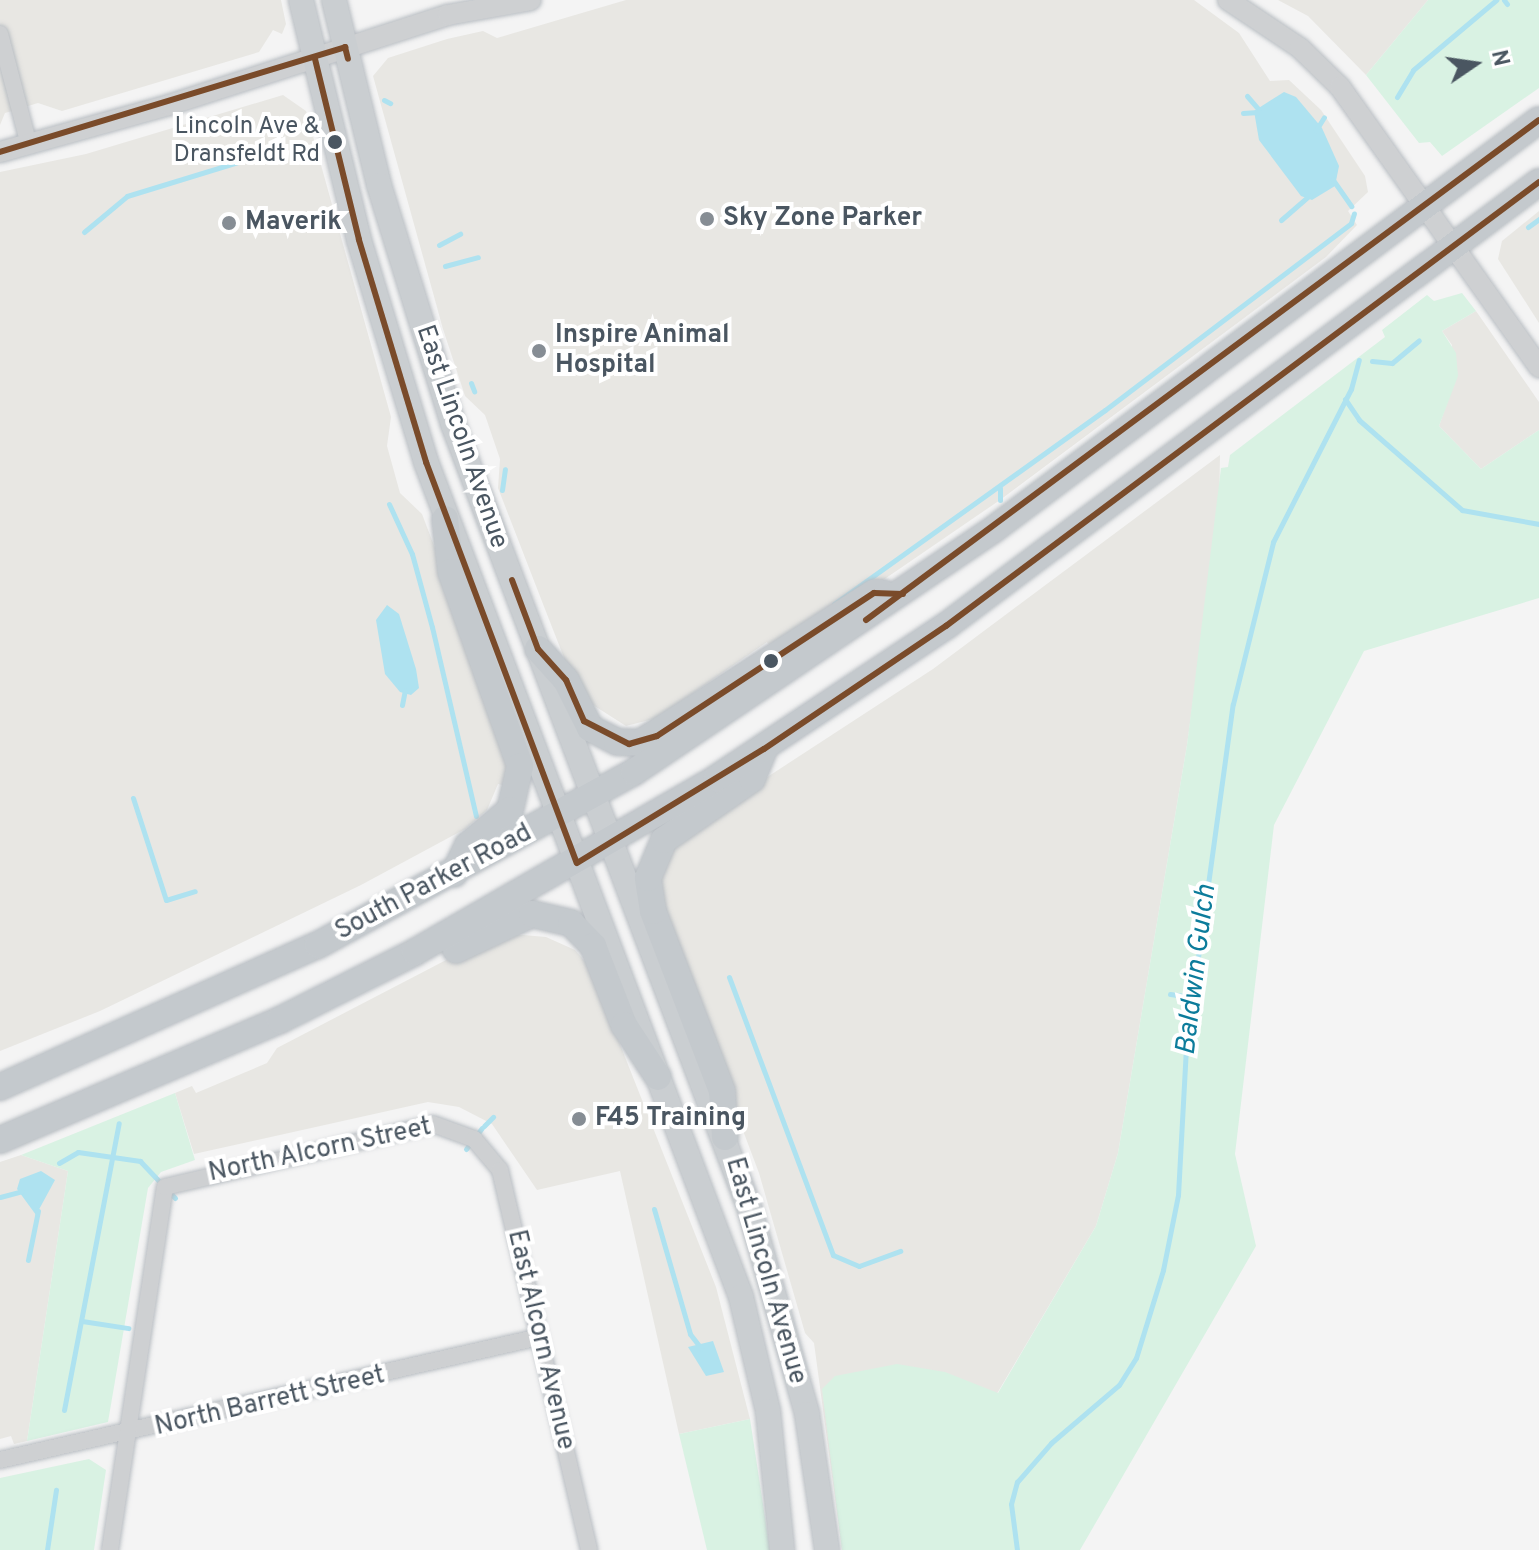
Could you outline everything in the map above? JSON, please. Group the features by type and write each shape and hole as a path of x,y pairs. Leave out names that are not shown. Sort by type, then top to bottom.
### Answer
{"highway":[{"name":"South Parker Road","path":"0,1087 256,975 454,874 595,795 903,594 1539,120"},
{"name":"South Parker Road","path":"0,1140 280,1020 577,863 764,749 946,626 1539,182"},
{"path":"445,519 451,572 520,766 510,810 468,845 454,874"},
{"path":"538,649 566,680 590,728 617,742 640,743 874,593 903,594"},
{"path":"725,1137 722,1091 653,911 648,878 664,840 752,779 764,749"},
{"path":"280,1020 340,1009 510,921 550,914 589,939 624,1025 658,1077"}],"main road":[{"name":"East Lincoln Avenue","path":"301,0 371,283 445,519 733,1272 754,1345 782,1550"},
{"name":"East Lincoln Avenue","path":"334,0 422,329 538,649 725,1137 807,1414 827,1550"}],"street":[{"path":"0,152 315,59 455,13 531,0"},
{"path":"1228,0 1325,69 1539,367"},
{"path":"0,34 29,145"},
{"name":"North Alcorn Street","path":"129,1436 165,1187 422,1125 440,1124 474,1139"},
{"name":"East Alcorn Avenue","path":"474,1139 500,1170 589,1550"},
{"name":"North Barrett Street","path":"0,1460 129,1436 539,1337"},
{"path":"110,1550 129,1436"}],"shaded area":[{"path":"0,0 281,0 286,24 282,34 273,30 259,52 62,111 38,103 5,113 0,125"},
{"path":"626,0 1194,0 1239,33 1270,81 1289,80 1321,110 1365,176 1368,192 1348,211 1357,225 1326,257 1000,500 775,654 767,642 657,718 626,726 579,696 543,604 498,488 500,459 485,415 465,396 443,329 373,76 388,58 447,39 483,31 497,38"},
{"path":"1278,0 1428,0 1366,75 1308,16"},
{"path":"283,95 306,111 391,417 387,446 400,493 422,514 505,732 507,786 498,784 487,810 465,829 361,885 100,1011 0,1051 0,172 86,154"},
{"path":"1539,211 1539,323 1498,259 1502,241"},
{"path":"1476,311 1539,402 1539,430 1481,469 1439,426 1451,392 1452,345 1442,331"},
{"path":"1220,455 1219,510 1187,745 1118,1153 1096,1226 992,1402 842,1550 814,1343 805,1333 759,1173 661,913 659,868 686,830 933,669"},
{"path":"498,933 546,937 575,950 589,966 716,1287 750,1419 679,1434 620,1171 537,1190 492,1124 459,1107 428,1102 194,1154 175,1093 192,1086 196,1093 267,1063 277,1048"},
{"path":"21,1155 68,1171 27,1441 14,1444 11,1436 0,1439 0,1162"}],"green space":[{"path":"1428,0 1539,0 1539,88 1442,156 1430,142 1419,143 1366,75"},
{"path":"1462,293 1476,311 1442,331 1456,353 1458,376 1439,426 1481,469 1539,430 1539,598 1364,651 1274,825 1235,1154 1256,1246 1080,1550 842,1550 822,1389 835,1376 897,1364 945,1372 998,1393 1096,1226 1118,1153 1187,745 1221,468 1228,467 1230,455 1385,337 1382,330 1427,295 1434,301"},
{"path":"175,1093 195,1160 161,1172 148,1188 108,1422 27,1441 68,1171 21,1155"},
{"path":"750,1419 770,1550 707,1550 679,1434"},
{"path":"89,1459 106,1470 94,1550 0,1550 0,1478"}],"water":[{"path":"1284,92 1296,97 1322,128 1339,166 1335,186 1312,200 1301,196 1259,140 1254,111"},
{"path":"387,605 399,614 416,669 419,688 411,695 400,692 385,674 376,620"},
{"path":"41,1171 55,1180 36,1215 17,1189 20,1179"},
{"path":"713,1341 724,1372 706,1376 688,1347"}],"waterway":[{"name":"Baldwin Gulch","path":"1397,97 1413,70 1496,0"},
{"path":"1504,0 1507,4"},
{"path":"1247,96 1259,110"},
{"path":"384,100 390,103"},
{"path":"1243,113 1258,112"},
{"path":"1316,130 1324,117"},
{"path":"84,232 127,196 271,152"},
{"path":"1333,180 1351,206"},
{"path":"1281,220 1310,195"},
{"path":"834,604 1105,410 1351,223 1354,213"},
{"path":"1528,227 1539,219"},
{"path":"439,245 460,234"},
{"path":"445,266 478,257"},
{"path":"1372,361 1392,363 1419,340"},
{"name":"Baldwin Gulch","path":"1017,1550 1011,1504 1017,1482 1051,1443 1119,1385 1136,1358 1163,1270 1178,1195 1186,1045 1233,704 1273,542 1351,389 1359,360"},
{"path":"471,383 474,391"},
{"path":"1345,399 1359,420 1462,510 1539,524"},
{"path":"502,490 505,469"},
{"path":"1000,488 1000,500"},
{"path":"389,504 412,554 476,816"},
{"path":"402,705 405,690"},
{"path":"133,798 166,900 195,891"},
{"path":"729,977 833,1255 859,1266 900,1251"},
{"path":"1170,994 1192,997"},
{"path":"484,1126 493,1117"},
{"path":"64,1410 119,1123"},
{"path":"466,1149 482,1128"},
{"path":"59,1163 78,1152 140,1161 175,1198"},
{"path":"0,1197 22,1191"},
{"path":"654,1209 690,1334 701,1348"},
{"path":"28,1260 38,1211"},
{"path":"82,1321 128,1328"},
{"path":"47,1550 56,1490"}],"transit line":[{"path":"0,152 345,47 348,59"},
{"path":"315,59 359,240 426,462 577,863 764,749 946,626 1539,182"},
{"path":"866,620 1539,120"},
{"path":"512,580 538,649 566,680 584,721 629,744 657,736 874,593 903,594"}],"place":[{"name":"Lincoln Ave & Dransfeldt Rd","path":"335,142"},
{"name":"Sky Zone Parker","path":"707,219"},
{"name":"Maverik","path":"229,223"},
{"name":"Inspire Animal Hospital","path":"539,351"},
{"name":"F45 Training","path":"579,1119"}]}
